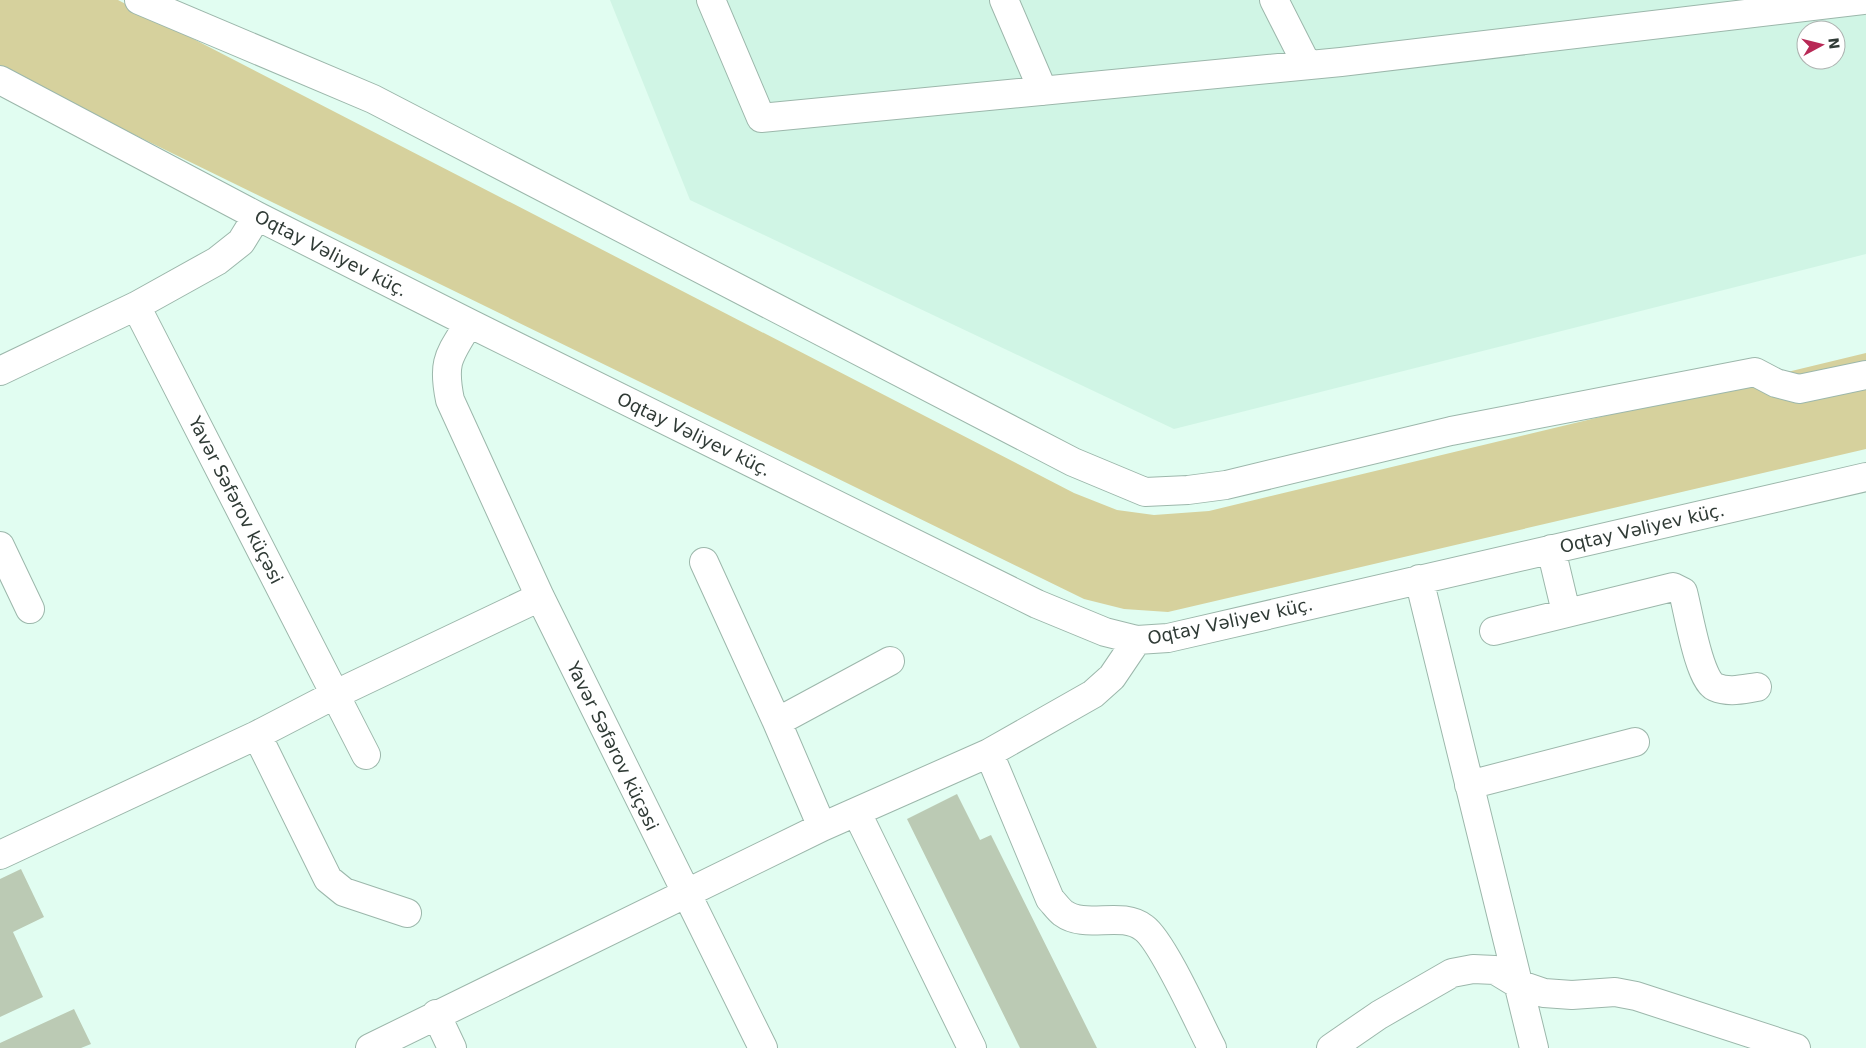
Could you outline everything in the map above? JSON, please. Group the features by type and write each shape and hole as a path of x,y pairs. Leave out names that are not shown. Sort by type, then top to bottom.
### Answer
{"street":[{"path":"139,0 373,99 1072,462 1145,492 1188,490 1226,485 1451,431 1755,372 1776,383 1800,389 1866,376"},
{"path":"711,0 761,118 1307,65 1863,0"},
{"path":"1004,0 1043,91"},
{"path":"1274,0 1307,65"},
{"name":"Oqtay Vəliyev küç.","path":"0,80 257,216 1037,604 1105,632 1136,640 1168,638 1866,477"},
{"path":"0,371 136,306 217,261 241,242 257,216"},
{"name":"Yavər Səfərov küçəsi","path":"136,306 366,755"},
{"name":"Yavər Səfərov küçəsi","path":"469,323 448,358 445,376 450,400 540,597 763,1048"},
{"path":"0,546 30,609"},
{"path":"1551,549 1566,612"},
{"path":"704,562 777,722 822,827"},
{"path":"1419,579 1534,1048"},
{"path":"1494,631 1673,587 1683,592 1703,673 1712,686 1728,691 1757,687"},
{"path":"0,855 257,735 336,694 540,597"},
{"path":"370,1048 436,1014 686,895 822,827 988,753 1093,694 1112,677 1136,640"},
{"path":"777,722 890,661"},
{"path":"257,735 328,879 344,892 407,913"},
{"path":"1470,785 1635,742"},
{"path":"988,753 1050,899 1063,913 1078,920 1122,920 1144,928 1157,943 1212,1048"},
{"path":"857,813 972,1048"},
{"path":"1332,1048 1379,1015 1452,974 1474,969 1495,970 1518,984 1544,993 1572,995 1614,992 1636,996 1790,1048 1796,1048"},
{"path":"436,1014 452,1048"}],"shaded area":[{"path":"0,0 118,0 1074,493 1117,510 1154,515 1209,511 1866,353 1866,449 1168,612 1124,609 1084,599 0,69"},
{"path":"610,0 1866,0 1866,254 1174,429 690,200"}],"building":[{"path":"957,794 980,840 991,835 1097,1048 1020,1048 907,819"},
{"path":"21,869 44,917 13,932 43,997 0,1017 0,879"},
{"path":"74,1009 91,1044 81,1048 0,1048 0,1043"}]}
